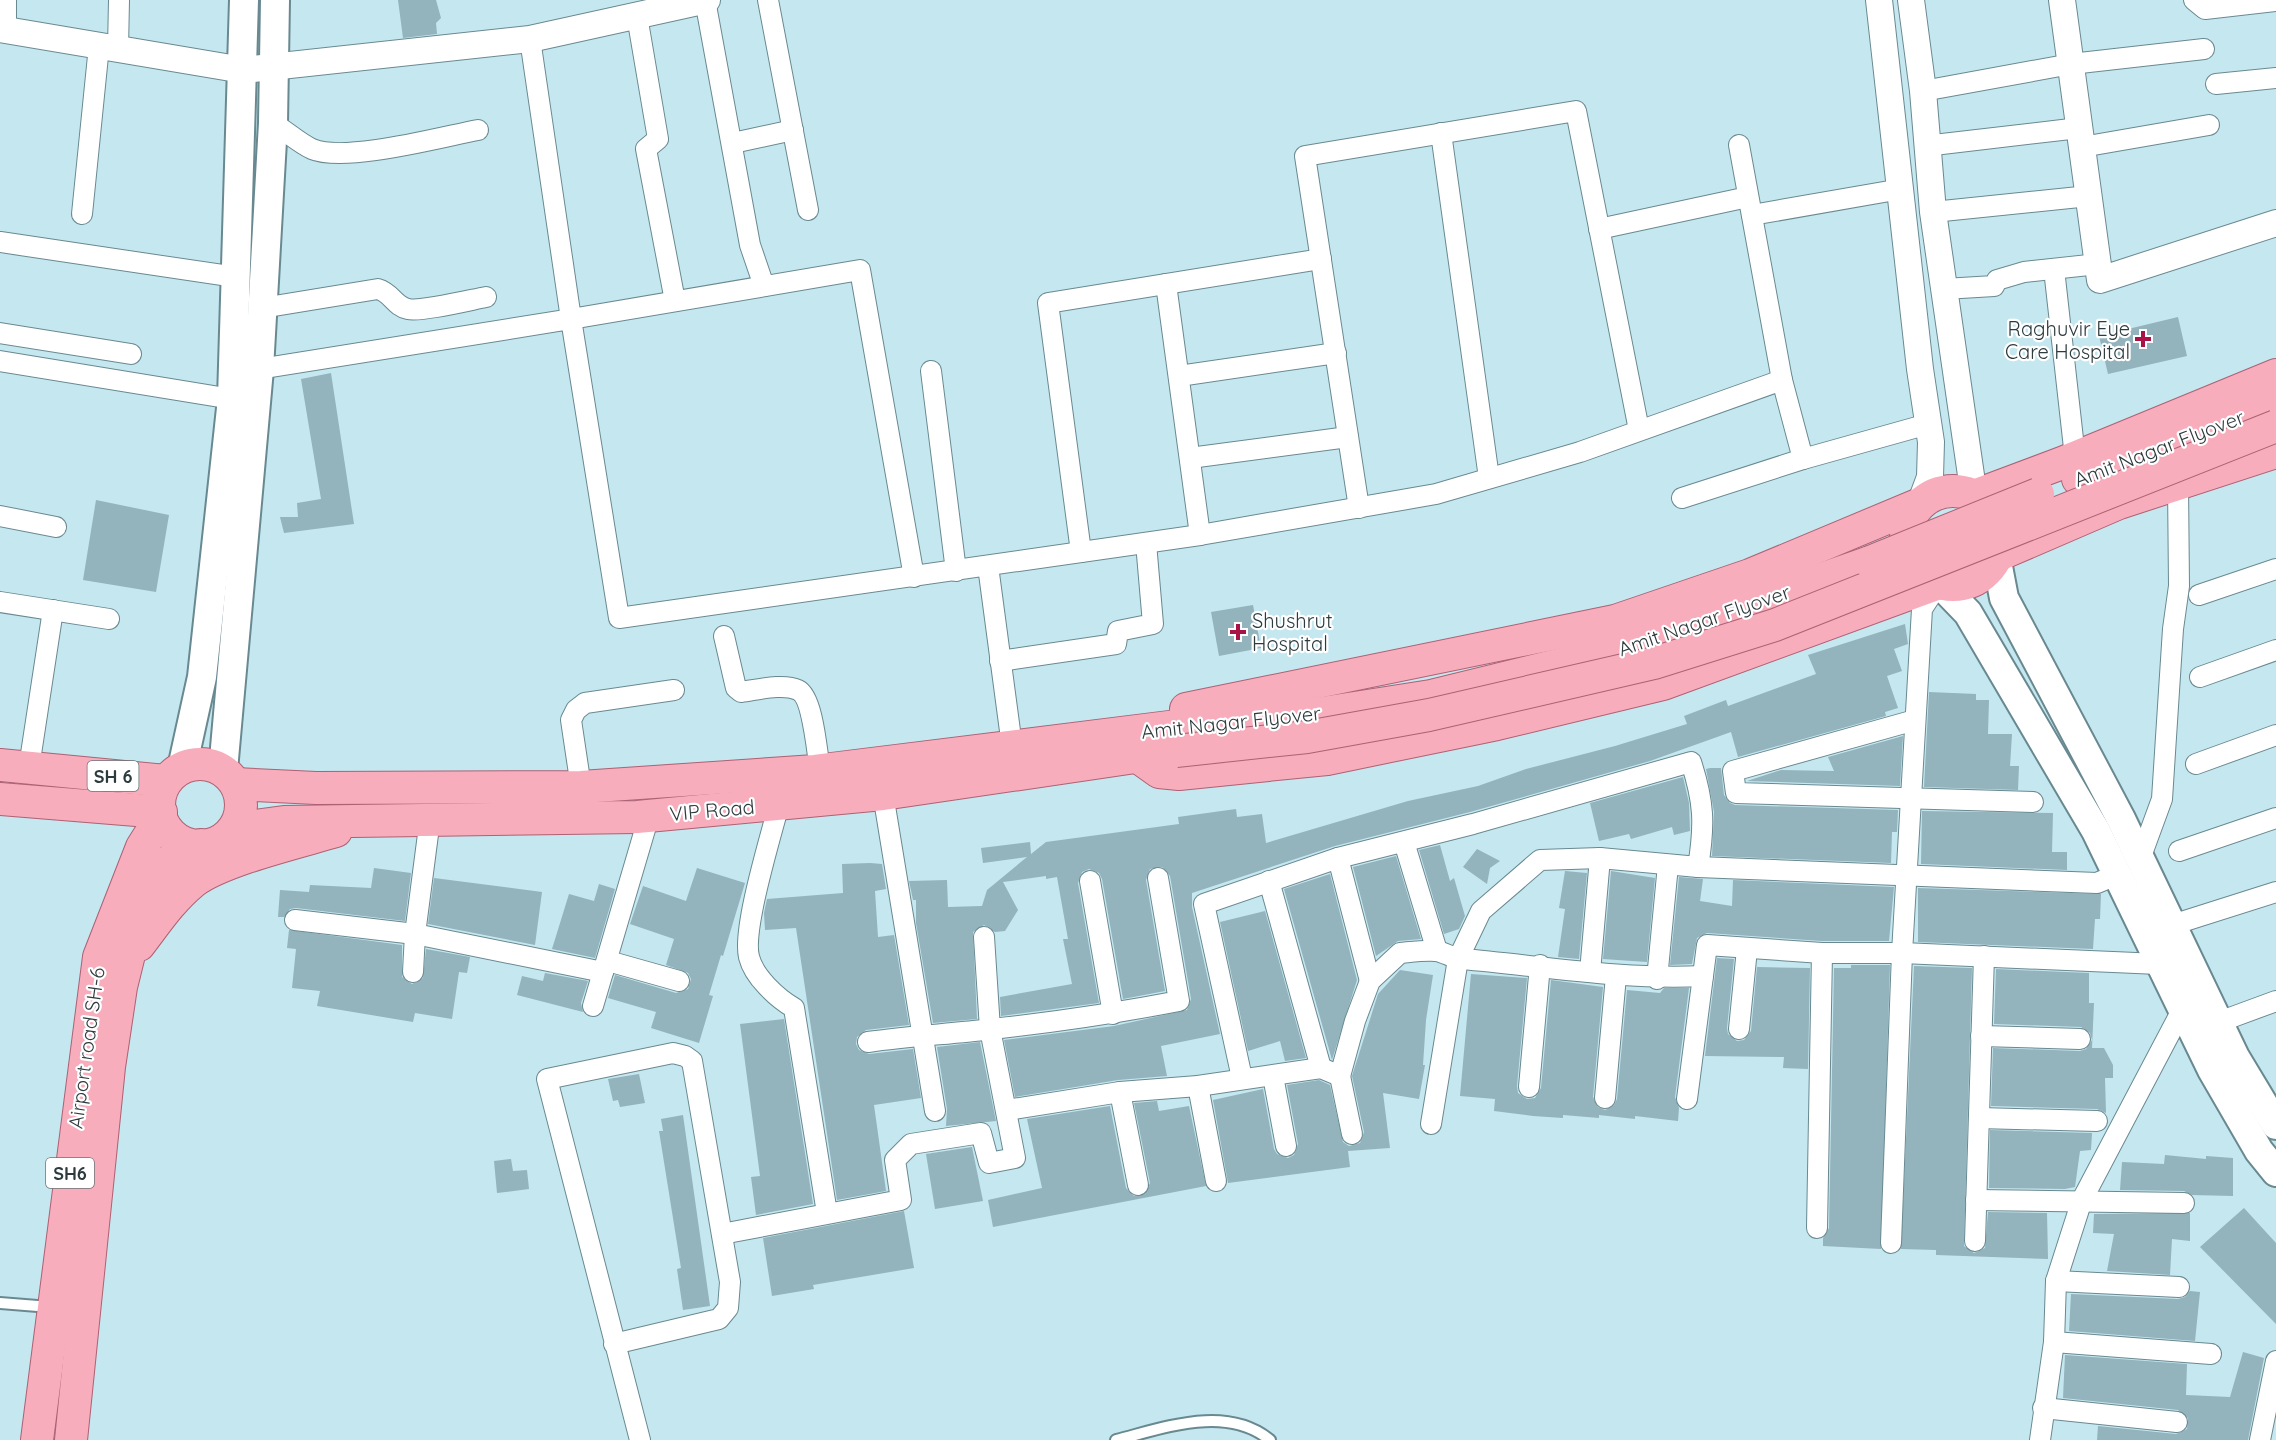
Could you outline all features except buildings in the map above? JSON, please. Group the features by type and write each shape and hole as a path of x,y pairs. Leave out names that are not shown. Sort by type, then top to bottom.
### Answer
{"main road":[{"path":"244,0 232,399 202,677 174,775 161,793 161,815 167,829 177,838 189,844 201,845 214,843 234,829 241,806 229,777 273,123 276,66 275,0"},
{"path":"1974,496 2075,458 2276,375"},
{"name":"Amit Nagar Flyover","path":"1137,756 1177,739 1420,698 1627,648 1870,562 2038,494 2276,404"},
{"path":"1996,556 2119,503 2275,450"},
{"name":"Amit Nagar Flyover","path":"1012,746 1107,736 1177,739 1307,737 1429,715 1654,663 1775,626 2275,450"},
{"path":"1107,736 1139,719 1615,621 1750,575 1920,504 1932,495 1946,491 1960,491 1986,504 1994,515 2000,536 1996,556 1989,568 1972,580 1952,585 1938,583 1664,684 1497,724 1328,759 1179,774 1159,772 1137,756"},
{"path":"1920,504 1906,528 1909,555 1926,577 1938,583 1968,613 2096,831 2181,1012 2259,1151 2276,1172"},
{"path":"1996,556 2004,598 2140,859 2235,1057 2276,1125"},
{"name":"VIP Road","path":"229,777 316,788 581,787 820,770 1012,746"},
{"name":"VIP Road","path":"234,829 284,822 649,816 883,794 1137,756"},
{"path":"174,775 207,764 229,777"},
{"name":"SH 6","path":"14,766 174,775"},
{"name":"SH 6","path":"0,799 62,803 161,815"},
{"name":"SH6","path":"71,1440 109,1067 120,987 127,962 127,914 142,847 161,815"},
{"path":"127,962 168,907 195,881 241,860 374,820"},
{"path":"127,914 169,861 201,845"},
{"name":"Airport road SH-6","path":"37,1440 99,957 127,914"}],"street":[{"path":"6,0 3,30 243,70 530,39 705,0 750,245 764,286"},
{"path":"82,214 109,47 119,0"},
{"path":"768,0 808,210"},
{"path":"1879,0 1931,442 1930,477 1920,504"},
{"path":"1911,0 1923,91 1933,212 1974,496"},
{"path":"2194,0 2205,9 2276,1"},
{"path":"2066,1 2071,64 2100,280 2276,223"},
{"path":"637,16 658,139 646,149 675,301"},
{"path":"530,39 571,319 619,618 1200,535 1436,494 1580,452 1782,380"},
{"path":"1923,91 2071,64 2204,49"},
{"path":"2216,84 2276,78"},
{"path":"1359,508 1305,156 1576,111 1639,430"},
{"path":"273,123 313,149 339,153 478,130"},
{"path":"1926,146 2081,137 2209,125"},
{"path":"733,143 793,130"},
{"path":"1440,133 1489,478"},
{"path":"1739,145 1782,380 1803,459"},
{"path":"1599,229 1750,206 1901,189"},
{"path":"1933,212 2089,196"},
{"path":"0,242 236,277"},
{"path":"1082,552 1048,303 1322,259"},
{"path":"1944,289 1994,286 1997,280 2024,272 2098,264"},
{"path":"2054,269 2075,458"},
{"path":"258,369 860,270 914,577"},
{"path":"1166,284 1200,535"},
{"path":"262,308 378,289 387,292 397,305 411,310 486,297"},
{"path":"0,333 131,354"},
{"path":"1179,376 1336,353"},
{"path":"0,361 232,399"},
{"path":"931,371 956,571"},
{"path":"1682,498 1803,459 1928,424"},
{"path":"1190,458 1348,437"},
{"path":"2140,859 2162,799 2173,629 2180,586 2178,484"},
{"path":"0,516 56,527"},
{"path":"1000,662 1116,644 1118,631 1154,624 1146,543"},
{"path":"988,566 1012,746"},
{"path":"2199,595 2276,569"},
{"path":"1891,1243 1902,953 1922,609 1938,583"},
{"path":"0,602 109,619"},
{"path":"14,766 53,610"},
{"path":"724,636 736,688 741,692 791,689 798,690 808,699 820,770"},
{"path":"2200,677 2276,650"},
{"path":"581,787 571,720 576,710 585,703 674,690"},
{"path":"1915,720 1733,771 1736,793 2033,802"},
{"path":"2196,764 2276,735"},
{"path":"1242,1078 1204,904 1338,858 1404,842 1691,762 1702,797 1703,834 1698,867"},
{"path":"883,794 935,1111"},
{"path":"779,804 750,923 749,958 778,998 794,1008 827,1213"},
{"path":"593,1006 649,816"},
{"path":"2179,851 2276,818"},
{"path":"413,972 414,934 430,819"},
{"path":"1404,842 1437,951"},
{"path":"1338,858 1370,981"},
{"path":"1431,1124 1458,959 1481,910 1540,860 1600,858 1698,867 2097,883 2116,875"},
{"path":"1590,972 1600,858"},
{"path":"1657,979 1668,865"},
{"path":"868,1042 1113,1014 1179,1001 1158,878"},
{"path":"1090,881 1113,1014"},
{"path":"1269,881 1321,1068"},
{"path":"2172,925 2276,892"},
{"path":"295,920 414,934 679,981"},
{"path":"722,1234 901,1200 895,1160 911,1144 981,1133 989,1163 1015,1158 990,1029 984,937"},
{"path":"1687,1099 1707,945 1822,953 1902,953 2159,964"},
{"path":"1739,1029 1747,949"},
{"path":"1352,1134 1340,1076 1355,1021 1370,981 1400,953 1437,951 1458,959 1540,965 1616,976 1657,979 1703,976"},
{"path":"1817,1228 1822,953"},
{"path":"1974,1241 1984,957"},
{"path":"1529,1087 1540,965"},
{"path":"1605,1098 1616,976"},
{"path":"2219,1022 2276,1001"},
{"path":"2040,1440 2054,1341 2056,1281 2082,1200 2181,1012"},
{"path":"1981,1036 2080,1039"},
{"path":"614,1344 719,1318 728,1308 730,1282 692,1061 685,1056 673,1053 547,1079 614,1344 640,1440"},
{"path":"1007,1110 1120,1092 1198,1086 1321,1068 1340,1076"},
{"path":"1273,1076 1286,1146"},
{"path":"1198,1086 1216,1181"},
{"path":"1120,1092 1138,1185"},
{"path":"1979,1118 2097,1122"},
{"path":"1976,1200 2184,1203"},
{"path":"2056,1281 2179,1287"},
{"path":"2054,1341 2211,1354"},
{"path":"2260,1440 2276,1361"},
{"path":"2043,1408 2177,1422"}],"lane":[{"path":"0,1303 54,1308"},
{"path":"1116,1440 1200,1422 1228,1422 1246,1426 1270,1440"}],"place":[{"name":"Raghuvir Eye Care Hospital","path":"2143,339"},
{"name":"Shushrut Hospital","path":"1238,632"}]}
